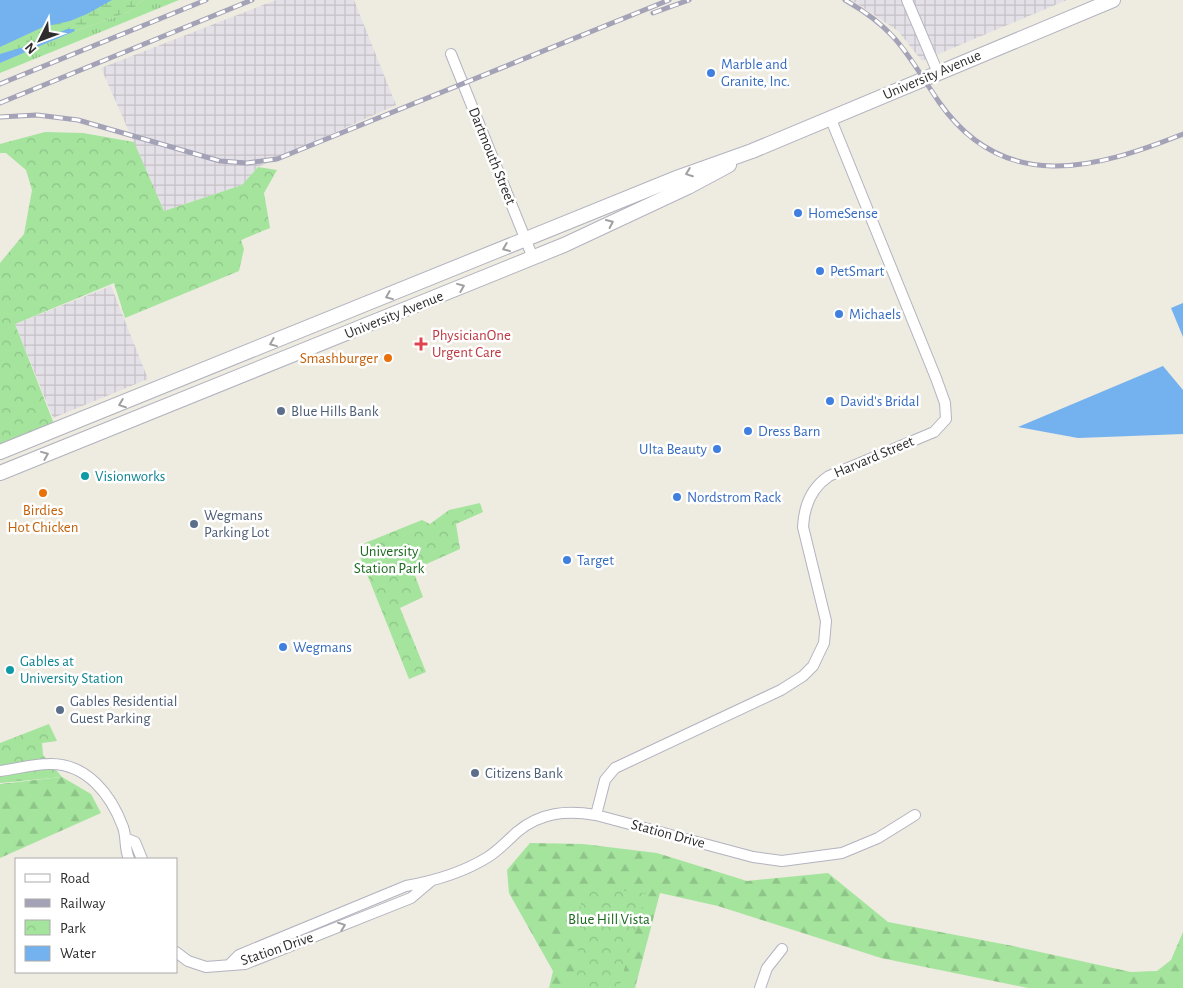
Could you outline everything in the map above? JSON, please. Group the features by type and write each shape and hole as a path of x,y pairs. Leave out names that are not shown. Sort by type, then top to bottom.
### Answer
{"main road":[{"name":"University Avenue","path":"0,452 694,171 752,151 1112,0"},
{"name":"University Avenue","path":"0,473 533,258 688,187 752,151"}],"street":[{"path":"907,0 938,73"},
{"name":"Dartmouth Street","path":"451,54 533,258"},
{"name":"Harvard Street","path":"596,815 605,780 616,768 781,690 809,671 821,653 826,632 823,609 803,528 809,499 817,487 829,476 934,432 945,422 945,403 936,378 830,117"},
{"path":"0,771 51,764 71,768 84,774 101,787 108,796 127,839 124,848 129,858"},
{"name":"Station Drive","path":"178,954 188,961 206,967 230,964 239,954 406,886 430,882 480,861 525,826 539,818 566,812 596,815 753,857 782,861 842,853 878,838 914,814"},
{"path":"127,839 135,842 142,858"},
{"path":"760,988 767,968 782,948"}],"shaded area":[{"path":"276,0 354,0 396,105 258,167 242,185 164,211 101,68"},
{"path":"852,0 1067,0 922,61 898,31"},
{"path":"111,286 148,379 53,418 15,324"}],"green space":[{"path":"40,0 143,0 129,12 75,31 0,63 0,33"},
{"path":"143,0 179,0 0,73 0,63 75,31 129,12"},
{"path":"45,132 83,133 134,142 164,211 242,185 258,167 277,170 264,193 270,228 241,240 244,249 239,271 125,318 114,283 15,324 54,424 0,446 0,263 24,234 32,190 26,170 6,153 0,153 0,144"},
{"name":"University Station Park","path":"480,503 483,512 456,524 460,549 413,570 423,597 400,608 426,672 409,679 359,554 365,543 422,520 430,524 449,510"},
{"path":"49,724 57,741 42,743 43,755 62,777 0,783 0,743"},
{"path":"62,777 91,794 101,813 0,858 0,784"},
{"path":"530,843 583,844 657,853 747,881 828,873 888,922 1013,946 1131,972 1157,971 1171,960 1183,932 1183,988 1028,988 881,958 718,906 660,893 635,988 549,988 553,971 509,893 507,870"},
{"name":"Blue Hill Vista","path":"582,887 646,893 619,988 576,988"}],"water":[{"path":"0,0 112,0 87,14 70,21 43,27 0,47"},
{"path":"67,29 74,29 75,31 0,63 0,54 30,45"},
{"path":"1183,303 1183,337 1171,308"},
{"path":"1163,366 1183,390 1183,434 1078,438 1018,427"}],"railway":[{"path":"0,84 206,0"},
{"path":"0,103 252,0"},
{"path":"0,117 37,115 78,120 220,161 247,163 277,159 669,0"},
{"path":"653,13 689,0"},
{"path":"845,0 863,11 890,33 909,57 939,102 965,132 992,151 1022,162 1052,166 1084,164 1117,157 1183,134"}],"place":[{"name":"Marble and Granite, Inc.","path":"711,73"},
{"name":"HomeSense","path":"798,213"},
{"name":"PetSmart","path":"820,271"},
{"name":"Michaels","path":"839,314"},
{"name":"PhysicianOne Urgent Care","path":"421,344"},
{"name":"Smashburger","path":"388,358"},
{"name":"David's Bridal","path":"830,401"},
{"name":"Blue Hills Bank","path":"281,411"},
{"name":"Dress Barn","path":"748,431"},
{"name":"Ulta Beauty","path":"717,449"},
{"name":"Visionworks","path":"85,476"},
{"name":"Birdies Hot Chicken","path":"43,493"},
{"name":"Nordstrom Rack","path":"677,497"},
{"name":"Wegmans Parking Lot","path":"194,524"},
{"name":"Target","path":"567,560"},
{"name":"Wegmans","path":"283,647"},
{"name":"Gables at University Station","path":"10,670"},
{"name":"Gables Residential Guest Parking","path":"60,710"},
{"name":"Citizens Bank","path":"475,773"}]}
